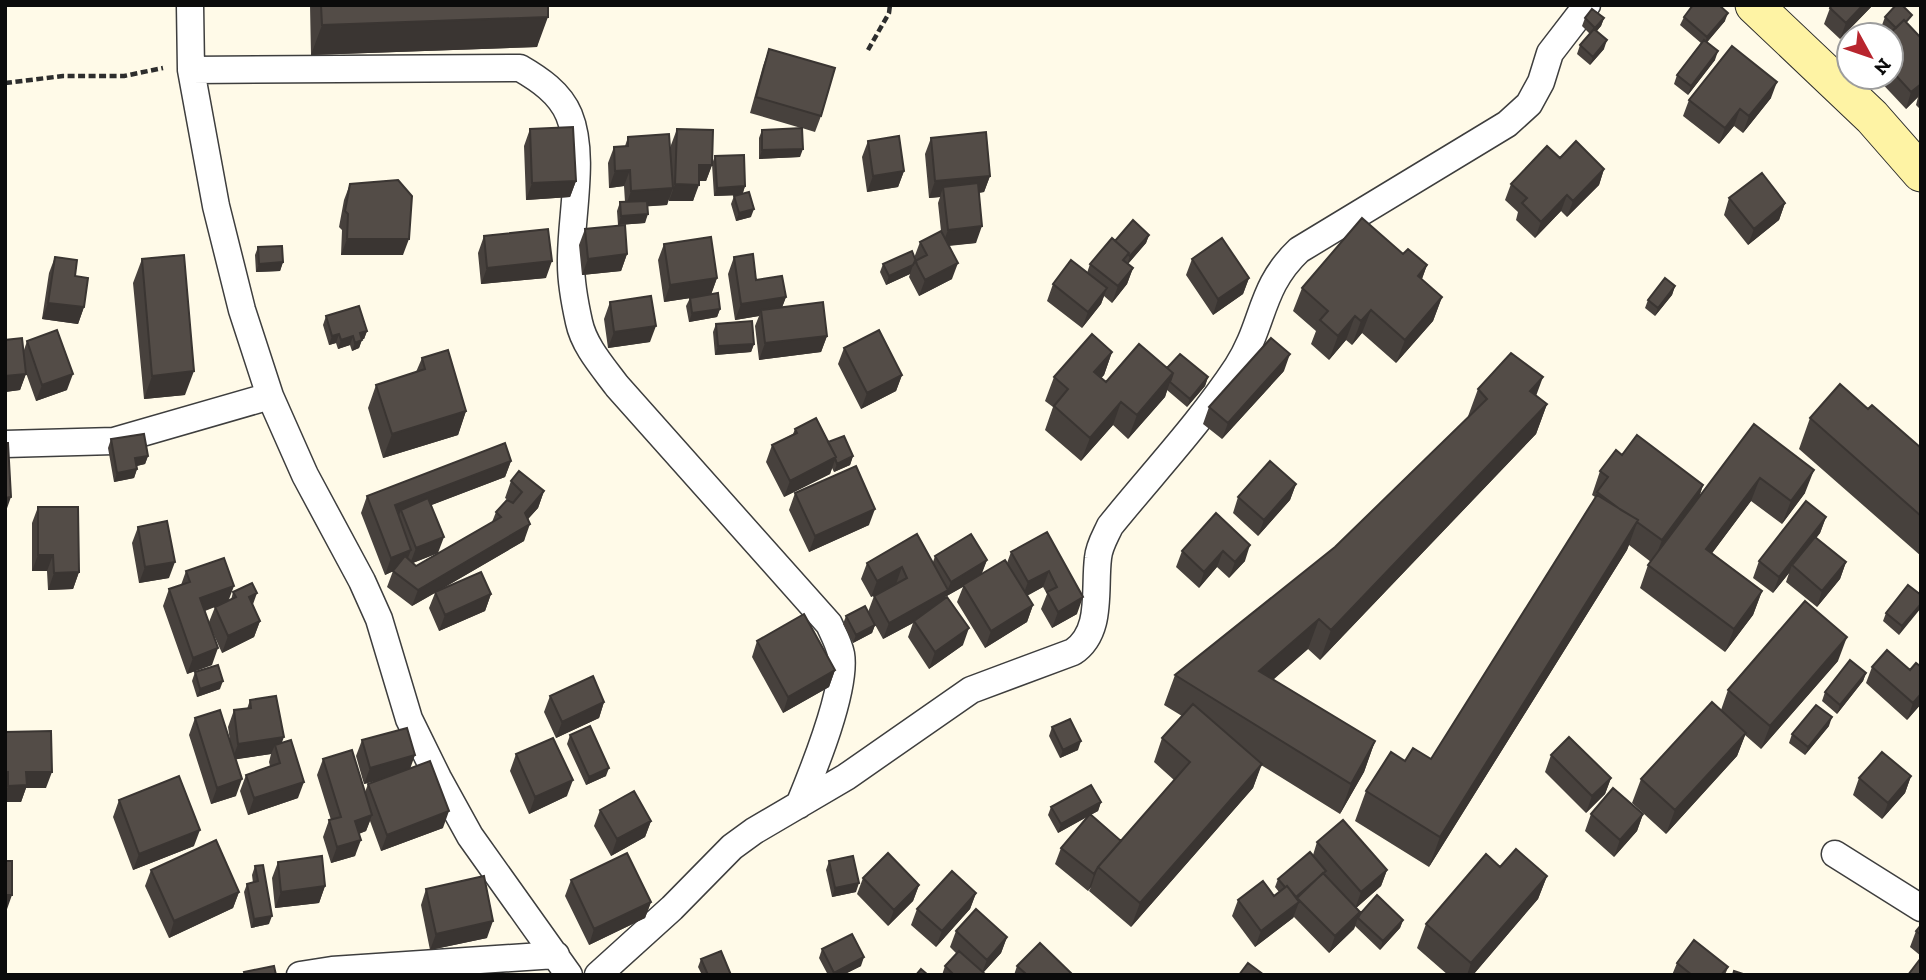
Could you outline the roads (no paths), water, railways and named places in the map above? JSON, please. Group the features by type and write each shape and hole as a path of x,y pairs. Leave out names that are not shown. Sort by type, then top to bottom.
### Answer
{"street":[{"path":"190,5 191,66 216,206 242,310 270,396 305,475 362,581 379,620 410,719 438,778 470,836 563,965"},
{"path":"598,975 672,908 732,847 846,777 971,690 1073,652 1084,644 1093,625 1098,555 1110,526 1235,369 1253,341 1269,286 1282,266 1299,250 1507,124 1529,104 1541,82 1550,53 1587,5"},
{"path":"1754,5 1872,117 1921,173"},
{"path":"191,66 520,68 540,80 555,94 568,112 575,133 571,265 579,325 591,352 617,386 829,624 841,653 841,678 814,769 799,805"},
{"path":"5,444 114,441 270,396"},
{"path":"1835,854 1921,908"},
{"path":"300,975 332,970 563,965"}]}
